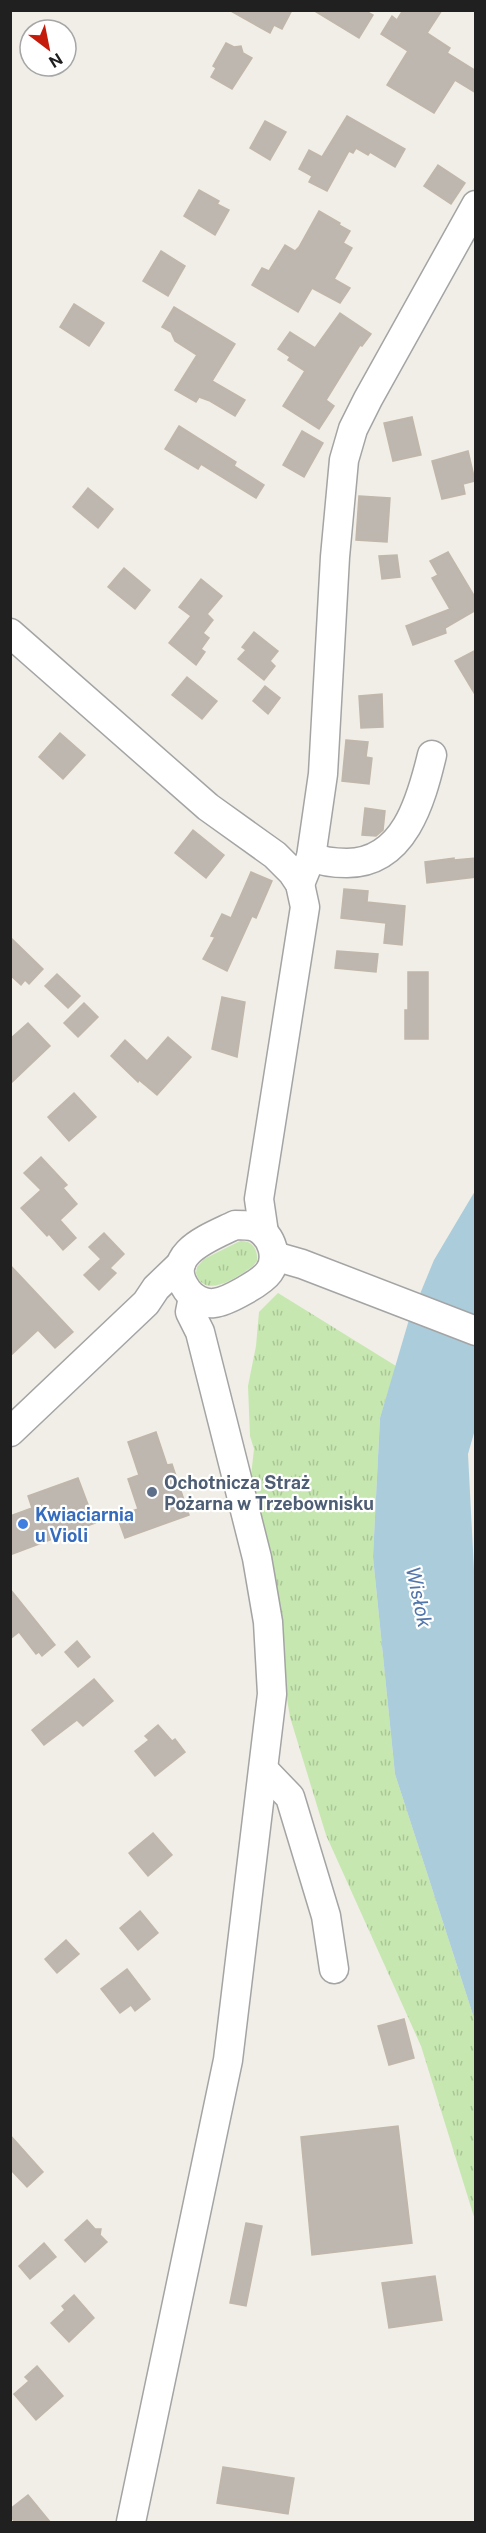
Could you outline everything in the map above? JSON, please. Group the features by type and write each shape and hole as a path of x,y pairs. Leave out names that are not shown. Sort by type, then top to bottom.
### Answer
{"street":[{"path":"300,884 311,857 323,774 335,557 344,460 353,429 368,399 476,206"},
{"path":"10,633 208,807 274,855 292,872 300,884 305,907 259,1199 273,1265 262,1280 201,1298 146,1303"},
{"path":"311,857 323,862 356,863 378,857 390,849 410,820 418,802 432,755"},
{"path":"10,1432 146,1303 156,1288 181,1264 186,1254 194,1246 235,1225 259,1199"},
{"path":"235,1225 256,1227 269,1244 321,1272 476,1331"},
{"path":"131,2523 228,2060 272,1694 268,1622 257,1558 200,1332 207,1316 201,1298 182,1281 181,1264"},
{"path":"264,1770 290,1797 326,1916 334,1969"}],"green space":[{"path":"240,1241 248,1242 255,1249 257,1261 253,1266 222,1284 206,1285 200,1281 196,1273 197,1267 204,1259"},
{"path":"278,1293 396,1366 380,1418 373,1557 395,1774 475,2021 475,2220 421,2046 326,1835 290,1717 255,1509 251,1476 254,1449 250,1436 248,1386 256,1346 259,1312"}],"water":[{"name":"Wisłok","path":"475,1191 476,1426 468,1454 476,1609 475,2021 395,1774 373,1557 380,1418 408,1323 434,1260"}],"building":[{"path":"229,10 292,10 282,29 274,25 270,33"},
{"path":"313,10 364,10 373,15 359,38"},
{"path":"403,10 442,10 427,33 450,48 447,53 476,71 476,93 455,80 434,113 387,85 408,51 381,34 392,16 397,20"},
{"path":"226,43 234,47 241,46 243,53 252,58 232,89 211,77 216,68 213,66"},
{"path":"347,116 405,149 395,167 370,152 368,155 356,148 353,153 349,151 327,191 309,182 312,176 299,169 309,150 322,157"},
{"path":"265,121 286,132 270,160 250,148"},
{"path":"438,165 465,183 451,204 424,186"},
{"path":"199,190 219,201 217,204 229,210 215,235 184,216"},
{"path":"319,211 350,231 343,243 352,248 334,279 350,288 340,303 312,288 298,312 252,285 262,268 269,271 285,245 295,251 299,247"},
{"path":"161,251 185,266 168,296 143,281"},
{"path":"74,304 104,323 89,346 60,327"},
{"path":"174,307 235,344 212,381 245,400 235,416 210,401 199,397 196,402 175,390 197,355 175,341 171,332 162,327"},
{"path":"340,313 371,334 362,346 360,345 326,400 334,406 319,429 283,406 305,371 288,360 290,357 278,349 290,332 315,348"},
{"path":"412,417 421,455 393,461 384,423"},
{"path":"179,426 236,462 234,466 264,485 256,498 201,464 198,469 165,449"},
{"path":"302,431 323,443 304,477 283,465"},
{"path":"468,451 475,481 463,484 465,494 442,499 432,461"},
{"path":"88,488 113,509 98,528 73,507"},
{"path":"359,496 390,498 387,542 356,540"},
{"path":"448,552 476,599 476,610 445,628 446,633 413,645 406,626 450,609 432,578 438,575 430,561"},
{"path":"397,555 400,577 382,579 379,556"},
{"path":"124,568 150,590 135,609 108,587"},
{"path":"201,579 222,596 207,614 213,620 203,633 209,638 201,649 205,652 196,665 169,643 191,616 179,607"},
{"path":"254,632 278,651 270,661 275,666 264,680 238,659 246,650 242,647"},
{"path":"476,650 476,696 455,661"},
{"path":"187,677 217,701 202,719 172,695"},
{"path":"265,686 280,698 268,714 253,701"},
{"path":"382,694 383,727 361,728 359,696"},
{"path":"60,733 85,755 63,779 39,757"},
{"path":"346,740 368,742 366,757 372,758 369,784 342,781"},
{"path":"365,808 385,811 383,830 376,836 362,835"},
{"path":"193,830 224,855 206,878 175,853"},
{"path":"454,858 454,860 476,858 476,877 427,883 425,862"},
{"path":"251,872 272,881 256,918 252,916 227,971 203,959 215,937 211,936 222,914 231,918"},
{"path":"344,889 368,891 367,902 405,906 402,945 384,943 386,923 341,918"},
{"path":"10,937 43,969 29,984 25,980 21,985 10,975"},
{"path":"337,951 378,954 376,972 335,968"},
{"path":"408,972 428,972 428,1039 405,1039"},
{"path":"57,974 80,996 68,1008 45,986"},
{"path":"222,997 245,1002 237,1057 212,1049"},
{"path":"84,1003 98,1017 78,1037 64,1023"},
{"path":"28,1023 50,1046 10,1084 10,1039"},
{"path":"168,1037 191,1057 157,1095 139,1080 138,1082 111,1056 125,1040 147,1061"},
{"path":"74,1093 96,1117 69,1141 48,1117"},
{"path":"41,1157 67,1185 63,1188 77,1204 60,1220 76,1238 63,1250 21,1208 41,1190 24,1173"},
{"path":"104,1233 124,1254 110,1268 116,1273 99,1290 84,1275 101,1259 89,1247"},
{"path":"10,1265 73,1332 55,1348 38,1330 10,1356"},
{"path":"156,1432 167,1465 172,1464 189,1515 125,1538 117,1516 138,1509 128,1479 139,1475 128,1442"},
{"path":"78,1478 95,1523 10,1555 10,1516 32,1508 28,1496"},
{"path":"10,1589 55,1645 42,1656 39,1652 36,1654 19,1632 10,1639"},
{"path":"77,1641 90,1657 78,1667 65,1652"},
{"path":"94,1679 113,1701 83,1726 77,1720 44,1745 32,1730"},
{"path":"158,1725 172,1741 175,1739 185,1752 155,1776 135,1751 149,1740 145,1736"},
{"path":"153,1833 172,1855 148,1876 129,1853"},
{"path":"140,1911 158,1933 138,1950 120,1928"},
{"path":"66,1940 79,1954 57,1973 45,1959"},
{"path":"127,1969 150,1999 135,2011 131,2005 120,2013 101,1989"},
{"path":"404,2019 414,2058 389,2065 378,2026"},
{"path":"398,2126 412,2243 312,2255 301,2137"},
{"path":"10,2135 43,2172 27,2187 10,2169"},
{"path":"87,2220 95,2229 101,2229 100,2235 107,2242 85,2262 65,2240"},
{"path":"246,2223 262,2226 246,2306 230,2303"},
{"path":"44,2243 56,2257 30,2279 19,2266"},
{"path":"435,2276 442,2320 389,2328 382,2283"},
{"path":"74,2295 94,2318 69,2342 51,2323 65,2310 62,2306"},
{"path":"37,2366 63,2396 36,2420 14,2394 29,2381 25,2377"},
{"path":"223,2467 294,2478 288,2514 217,2503"},
{"path":"28,2495 51,2523 16,2523 10,2516 10,2509"}],"place":[{"name":"Ochotnicza Straż Pożarna w Trzebownisku","path":"152,1492"},
{"name":"Kwiaciarnia u Violi","path":"23,1524"}]}
